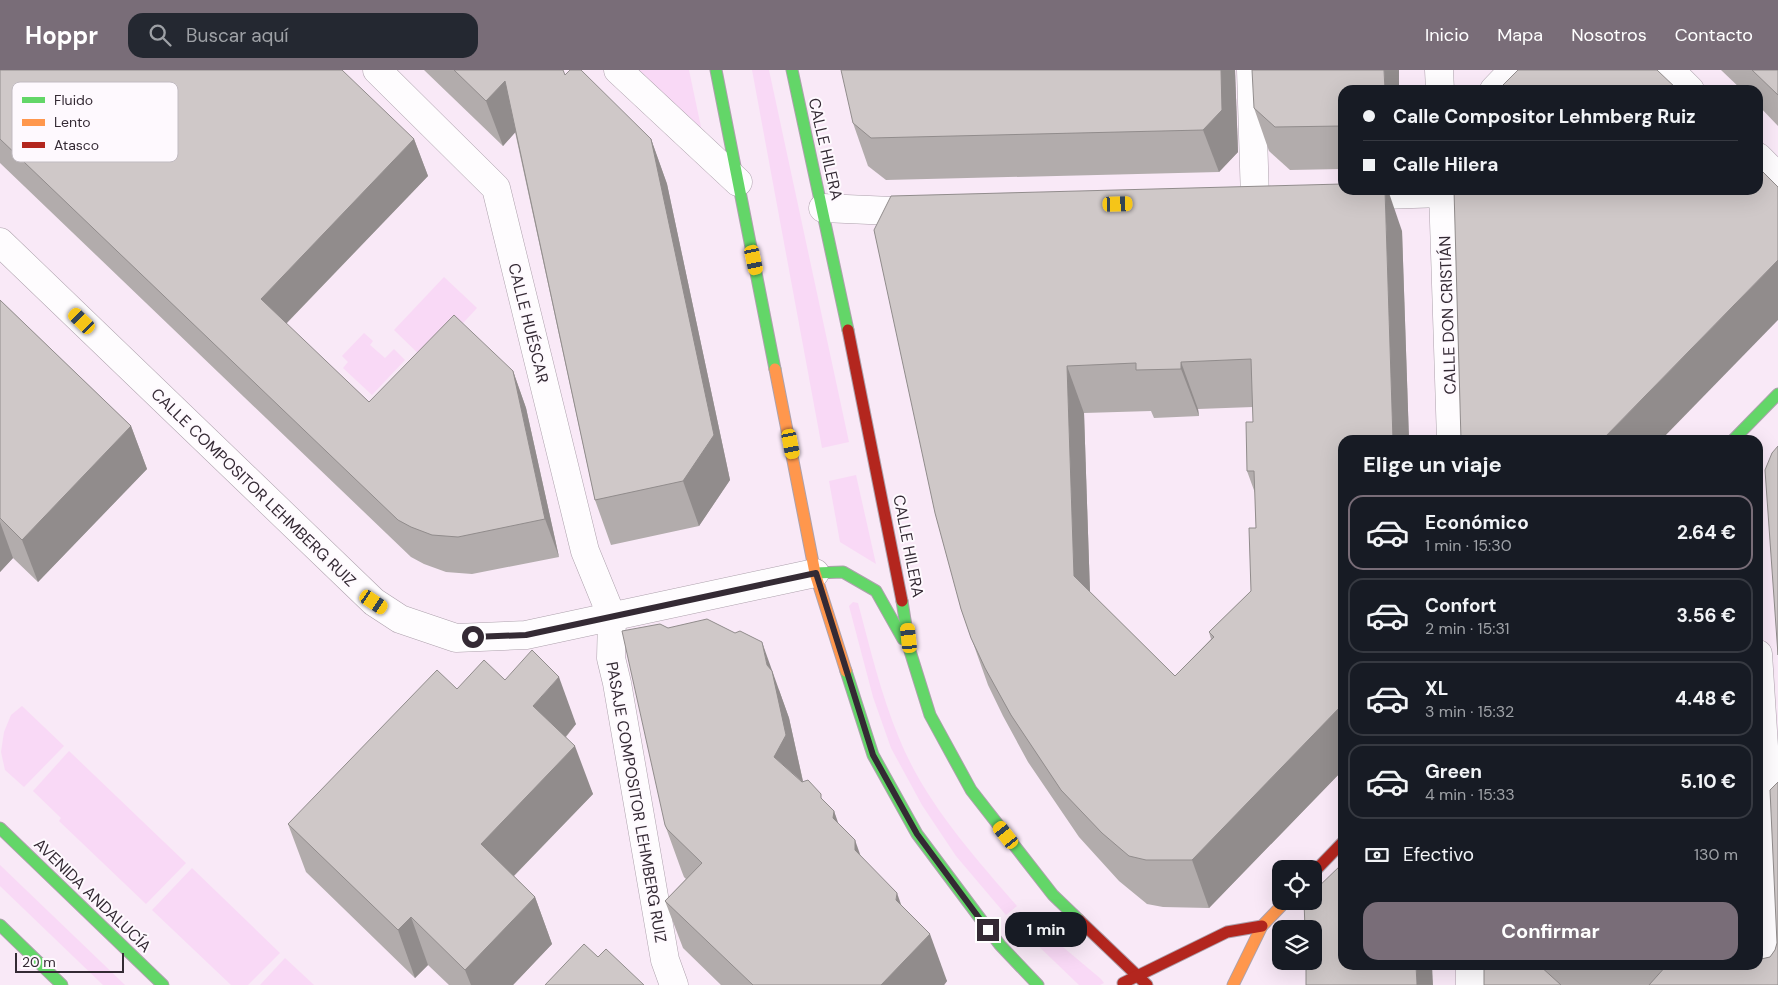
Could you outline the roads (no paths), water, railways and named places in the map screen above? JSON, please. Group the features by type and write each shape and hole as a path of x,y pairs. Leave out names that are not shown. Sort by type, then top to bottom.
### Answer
{"main road":[{"path":"716,70 816,573 873,755 917,834 1000,945 1038,985"},
{"name":"CALLE HILERA","path":"792,70 823,208 888,524 910,651 930,716 971,790 1053,895 1147,985"},
{"path":"1738,435 1778,394"},
{"path":"816,573 843,572 876,592 910,651"},
{"name":"AVENIDA ANDALUCÍA","path":"0,828 163,985"},
{"path":"1322,863 1338,846"},
{"path":"1233,985 1262,926 1277,910"},
{"path":"0,925 62,985"},
{"path":"1120,985 1227,932 1262,926"}],"street":[{"name":"CALLE HUÉSCAR","path":"378,70 496,188 585,551 612,617"},
{"path":"618,70 738,182"},
{"path":"1226,200 1265,199 1251,70"},
{"path":"1439,70 1440,85"},
{"path":"1498,85 1512,70"},
{"path":"1670,70 1685,85"},
{"path":"1763,162 1778,177"},
{"path":"1324,197 1372,195"},
{"name":"CALLE DON CRISTIÁN","path":"1443,195 1451,435"},
{"path":"823,208 892,212 941,210"},
{"name":"CALLE COMPOSITOR LEHMBERG RUIZ","path":"0,242 374,602 400,619 456,638 526,635 816,573"},
{"name":"PASAJE COMPOSITOR LEHMBERG RUIZ","path":"612,617 611,658 619,693 665,960 674,985"},
{"path":"1763,717 1767,768 1776,985"},
{"path":"1470,970 1470,985"}]}
